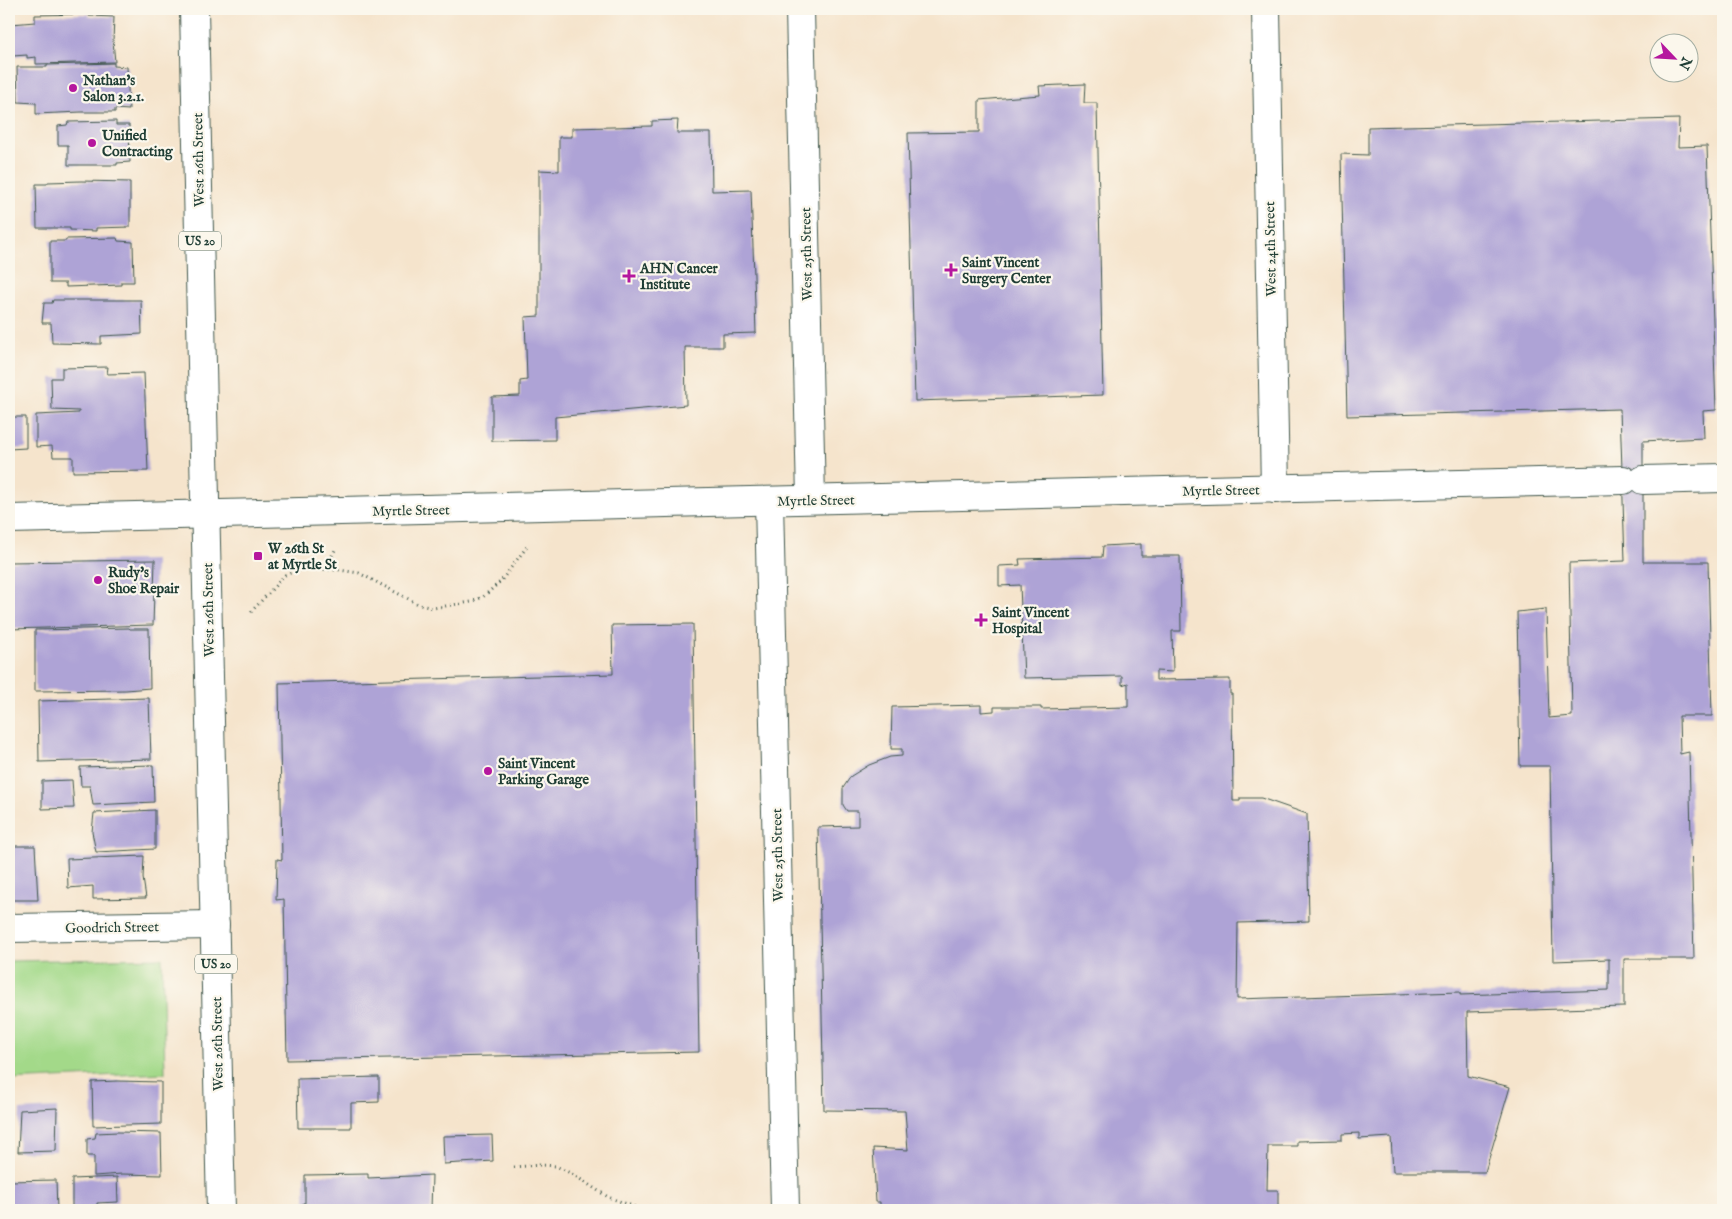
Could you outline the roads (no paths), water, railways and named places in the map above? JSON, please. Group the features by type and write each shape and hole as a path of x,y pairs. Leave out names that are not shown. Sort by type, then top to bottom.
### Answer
{"street":[{"name":"West 26th Street","path":"194,9 221,1210"},
{"name":"West 25th Street","path":"800,9 811,500"},
{"name":"West 24th Street","path":"1266,9 1275,489"},
{"name":"Myrtle Street","path":"9,519 1723,478"},
{"name":"West 25th Street","path":"769,501 786,1210"},
{"name":"Goodrich Street","path":"9,928 215,925"}],"place":[{"name":"Nathan's Salon 3.2.1.","path":"73,88"},
{"name":"Unified Contracting","path":"92,143"},
{"name":"Saint Vincent Surgery Center","path":"951,270"},
{"name":"AHN Cancer Institute","path":"629,276"},
{"name":"W 26th St at Myrtle St","path":"258,556"},
{"name":"Rudy's Shoe Repair","path":"98,580"},
{"name":"Saint Vincent Hospital","path":"981,620"},
{"name":"Saint Vincent Parking Garage","path":"488,771"}]}
